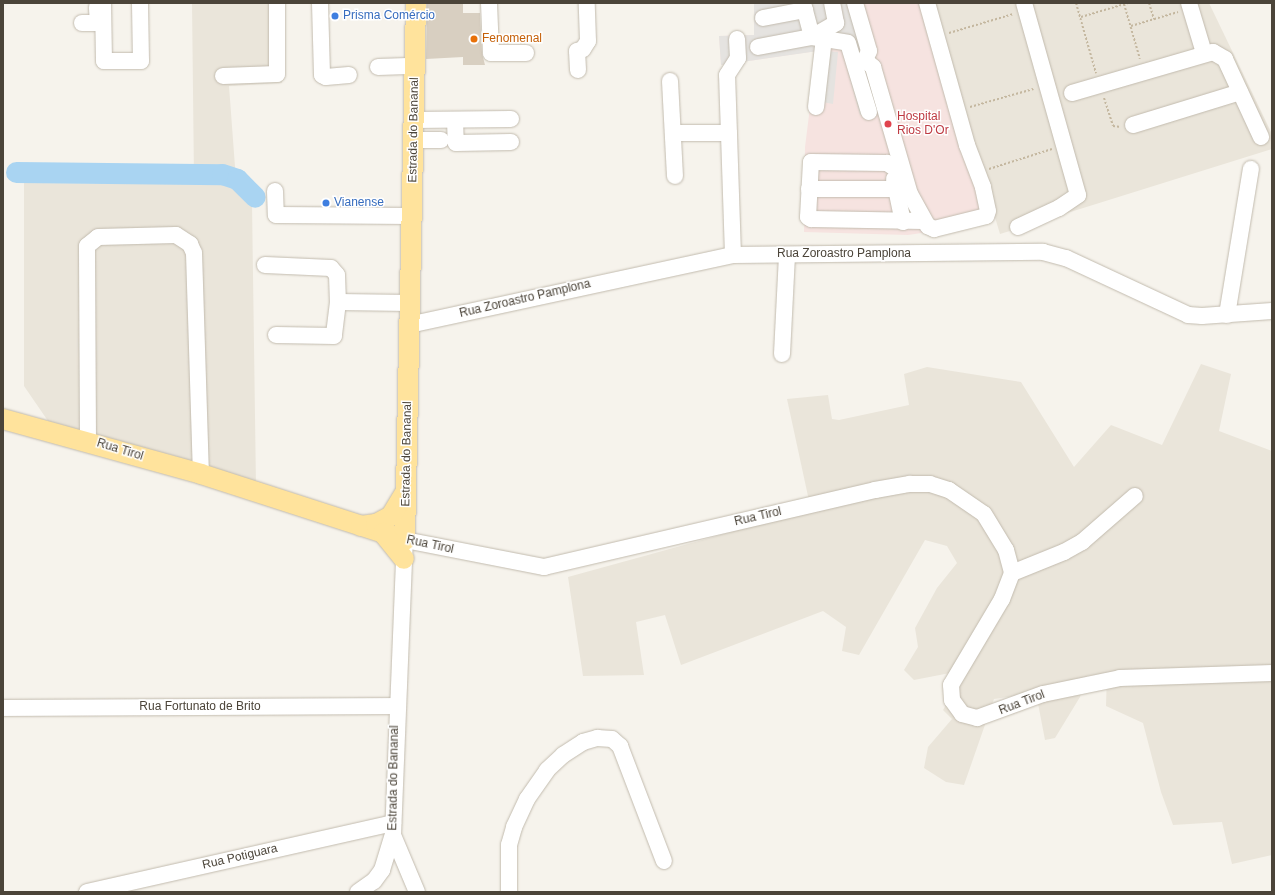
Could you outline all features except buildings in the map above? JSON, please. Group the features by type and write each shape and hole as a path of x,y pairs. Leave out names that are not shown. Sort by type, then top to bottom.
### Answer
{"main road":[{"name":"Estrada do Bananal","path":"404,549 416,3"},
{"name":"Rua Tirol","path":"3,419 88,441 201,474 383,533 404,549"},
{"path":"361,526 376,524 391,516 406,489"}],"street":[{"path":"82,23 98,23 97,3"},
{"path":"104,3 104,61 126,61 141,60 140,3"},
{"path":"223,76 277,74 277,3"},
{"path":"320,3 322,75 326,77 349,75"},
{"path":"489,3 491,53 526,52"},
{"path":"578,70 577,51 583,49 588,41 587,3"},
{"path":"818,37 836,23 832,3"},
{"path":"838,3 848,43 860,62 869,112"},
{"path":"855,3 870,51 860,62"},
{"path":"860,62 873,67 910,194 928,226 934,229 986,216 988,211 927,3"},
{"path":"1018,228 1059,208 1078,195 1025,6"},
{"path":"1190,6 1204,52"},
{"path":"763,18 804,7 818,37 816,107"},
{"path":"758,47 818,37 848,43"},
{"path":"734,255 728,75 738,58 737,39"},
{"path":"1072,93 1204,52 1213,52 1225,59 1261,137"},
{"path":"378,67 415,66"},
{"path":"670,81 675,176"},
{"path":"1133,125 1240,92"},
{"path":"414,120 511,119"},
{"path":"456,120 456,143 511,142"},
{"path":"673,134 729,133"},
{"path":"413,140 442,140"},
{"path":"811,162 890,164 898,173 908,206 920,214 903,222 811,219 808,217 811,162"},
{"path":"890,164 903,222"},
{"path":"1227,315 1251,169"},
{"path":"809,189 896,189"},
{"path":"275,191 276,215 412,216"},
{"path":"88,441 87,246 98,236 176,236 190,244 194,253 201,474"},
{"name":"Rua Zoroastro Pamplona","path":"410,325 734,255 1043,252 1066,258 1188,315 1227,315 1272,311"},
{"path":"782,354 787,255"},
{"path":"265,265 334,269 337,275 338,302 334,336 276,335"},
{"path":"338,302 410,304"},
{"name":"Rua Tirol","path":"404,549 544,567 875,490 910,484 930,484 949,490 984,514 1006,550 1012,574 1002,599 951,685 952,700 962,714 977,718 1043,694 1120,678 1272,673"},
{"path":"1012,574 1064,552 1082,542 1135,496"},
{"name":"Estrada do Bananal","path":"358,892 374,881 382,870 393,829 396,706 404,549"},
{"name":"Rua Fortunato de Brito","path":"3,708 396,706"},
{"path":"509,892 510,845 514,827 527,799 547,770 563,755 583,742 597,738 612,739 620,746 664,861"},
{"path":"393,829 417,892"},
{"name":"Rua Potiguara","path":"87,892 393,829"}],"path":[{"path":"1076,3 1109,116"},
{"path":"1081,17 1128,3"},
{"path":"1149,3 1154,19"},
{"path":"1124,4 1144,71"},
{"path":"943,35 1025,6"},
{"path":"1131,26 1190,6"},
{"path":"965,109 1046,85"},
{"path":"984,170 1064,145"}],"shaded area":[{"path":"192,3 281,3 282,83 229,86 236,180 216,183 233,184 252,203 256,487 48,421 24,386 24,183 209,184 194,180"},
{"name":"Hospital Rios D'Or","path":"754,3 931,3 992,216 949,229 908,235 804,232 805,147 817,51 721,65 719,36 754,35"},
{"path":"754,3 857,3 888,107 860,115 841,45 835,44 827,51 838,52 833,104 812,100 818,51 721,65 719,36 754,35"},
{"path":"931,3 1209,3 1272,134 1272,149 1000,234"},
{"path":"1201,364 1231,374 1219,431 1272,451 1272,855 1232,864 1222,822 1173,825 1161,792 1143,723 1106,706 1107,673 1087,676 1080,697 1055,738 1045,740 1036,693 994,699 964,785 946,782 924,768 928,747 952,719 943,710 956,688 950,673 914,680 904,670 918,647 915,628 937,588 957,563 947,546 925,540 859,655 842,651 846,627 823,611 681,665 665,615 636,622 644,675 583,676 568,577 811,510 787,399 828,395 832,419 839,420 909,405 904,374 927,367 1021,382 1074,467 1111,425 1162,445"}],"waterway":[{"path":"16,172 222,174 237,179 255,197"}],"place":[{"name":"Prisma Comércio","path":"335,16"},
{"name":"Fenomenal","path":"474,39"},
{"name":"Hospital Rios D'Or","path":"888,124"},
{"name":"Vianense","path":"326,203"}]}
